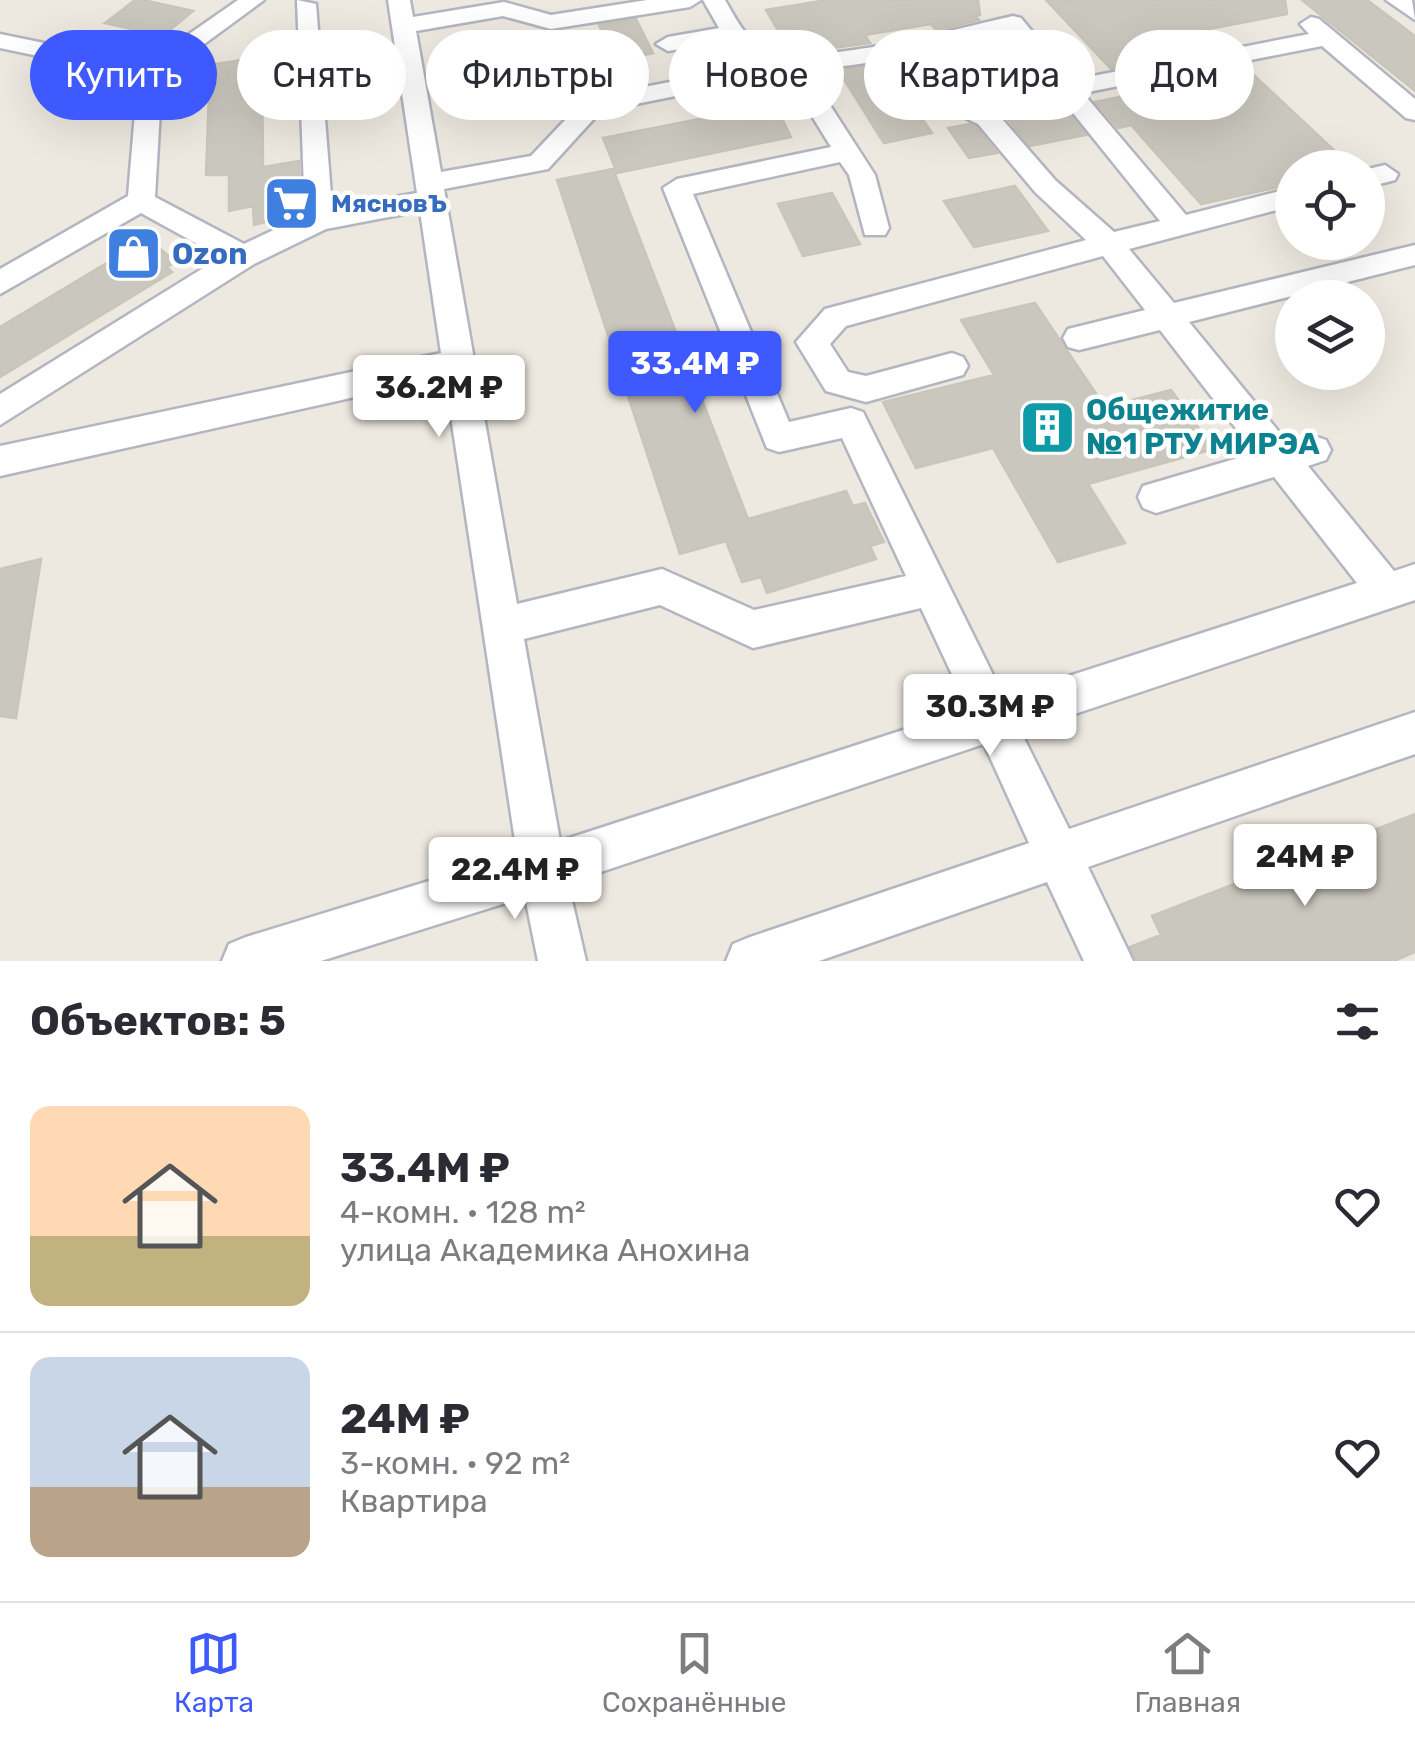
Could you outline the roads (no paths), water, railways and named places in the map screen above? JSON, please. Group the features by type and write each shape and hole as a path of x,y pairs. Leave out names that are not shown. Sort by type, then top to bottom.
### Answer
{"street":[{"path":"210,30 253,0"},
{"path":"319,220 294,2 336,0"},
{"path":"562,961 542,869 401,13 504,9 551,22 690,0"},
{"path":"714,0 732,30"},
{"path":"1397,0 1415,13"},
{"path":"979,30 1014,23 1020,30"},
{"path":"1095,82 1318,31 1415,112"},
{"path":"0,41 30,47"},
{"path":"0,410 244,257 319,220 539,163 593,106 757,72 808,90 862,175 875,228"},
{"path":"141,201 147,120"},
{"path":"246,961 542,869 1401,586 1297,454 1168,315 1110,244 1044,186 989,120"},
{"path":"1092,120 1180,226"},
{"path":"847,152 677,188 779,438 851,422 1109,961"},
{"path":"141,201 244,257"},
{"path":"0,283 141,201"},
{"path":"952,366 866,389 838,382 812,342 836,317 1275,201"},
{"path":"1079,338 1415,256"},
{"path":"0,462 458,362"},
{"path":"1156,497 1297,454"},
{"path":"502,626 662,587 752,629 930,588"},
{"path":"750,961 1415,732"}],"place":[{"name":"МясновЪ","path":"292,203"},
{"name":"Ozon","path":"133,254"},
{"name":"Общежитие №1 РТУ МИРЭА","path":"1047,427"}]}
